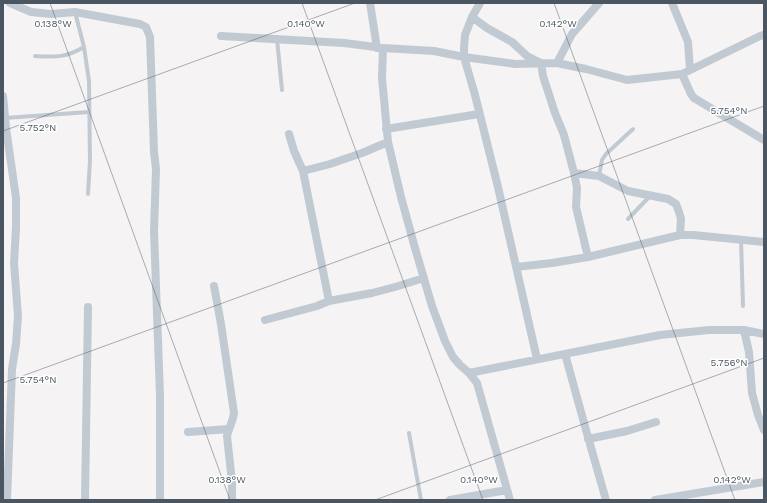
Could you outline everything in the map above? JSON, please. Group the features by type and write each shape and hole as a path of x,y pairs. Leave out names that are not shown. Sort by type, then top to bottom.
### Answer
{"street":[{"path":"10,3 31,12 51,14 75,12 140,24 146,27 150,38 156,170 154,231 160,395 160,500"},
{"path":"370,3 380,48 388,142 400,197 432,306 445,341 453,357 477,383 510,500"},
{"path":"480,3 472,17 465,35 464,57 498,187 538,359"},
{"path":"557,63 572,34 599,3"},
{"path":"672,3 688,42 690,70"},
{"path":"472,17 487,28 512,42 527,56 541,64"},
{"path":"221,36 344,43 380,48 434,51 515,64 557,63 586,68 627,80 682,74 764,35"},
{"path":"541,64 543,76 564,135 574,173 577,188 576,207 588,257"},
{"path":"682,74 694,98 764,140"},
{"path":"3,96 5,129 16,198 14,263 18,316 12,369 7,500"},
{"path":"386,129 479,114"},
{"path":"289,134 294,152 303,171 330,301"},
{"path":"303,171 330,164 388,142"},
{"path":"574,173 599,176 628,190 668,199 676,204 679,212 680,235"},
{"path":"516,267 588,257 680,235 764,242"},
{"path":"265,320 330,301 372,293 424,278"},
{"path":"214,286 234,413 227,436 232,482 232,500"},
{"path":"85,500 88,307"},
{"path":"469,373 660,335 709,330 744,330 764,334"},
{"path":"744,330 749,352 752,393 758,416 764,430"},
{"path":"565,354 606,500"},
{"path":"588,439 627,431 656,422"},
{"path":"188,432 229,429"},
{"path":"655,500 764,482"},
{"path":"450,500 507,490"}],"lane":[{"path":"75,12 84,47 89,81 90,160 88,194"},
{"path":"277,39 282,90"},
{"path":"35,56 63,56 84,47"},
{"path":"5,118 89,112"},
{"path":"599,176 602,160 606,154 633,130"},
{"path":"628,219 652,195"},
{"path":"740,239 743,306"},
{"path":"409,434 421,500"}]}
